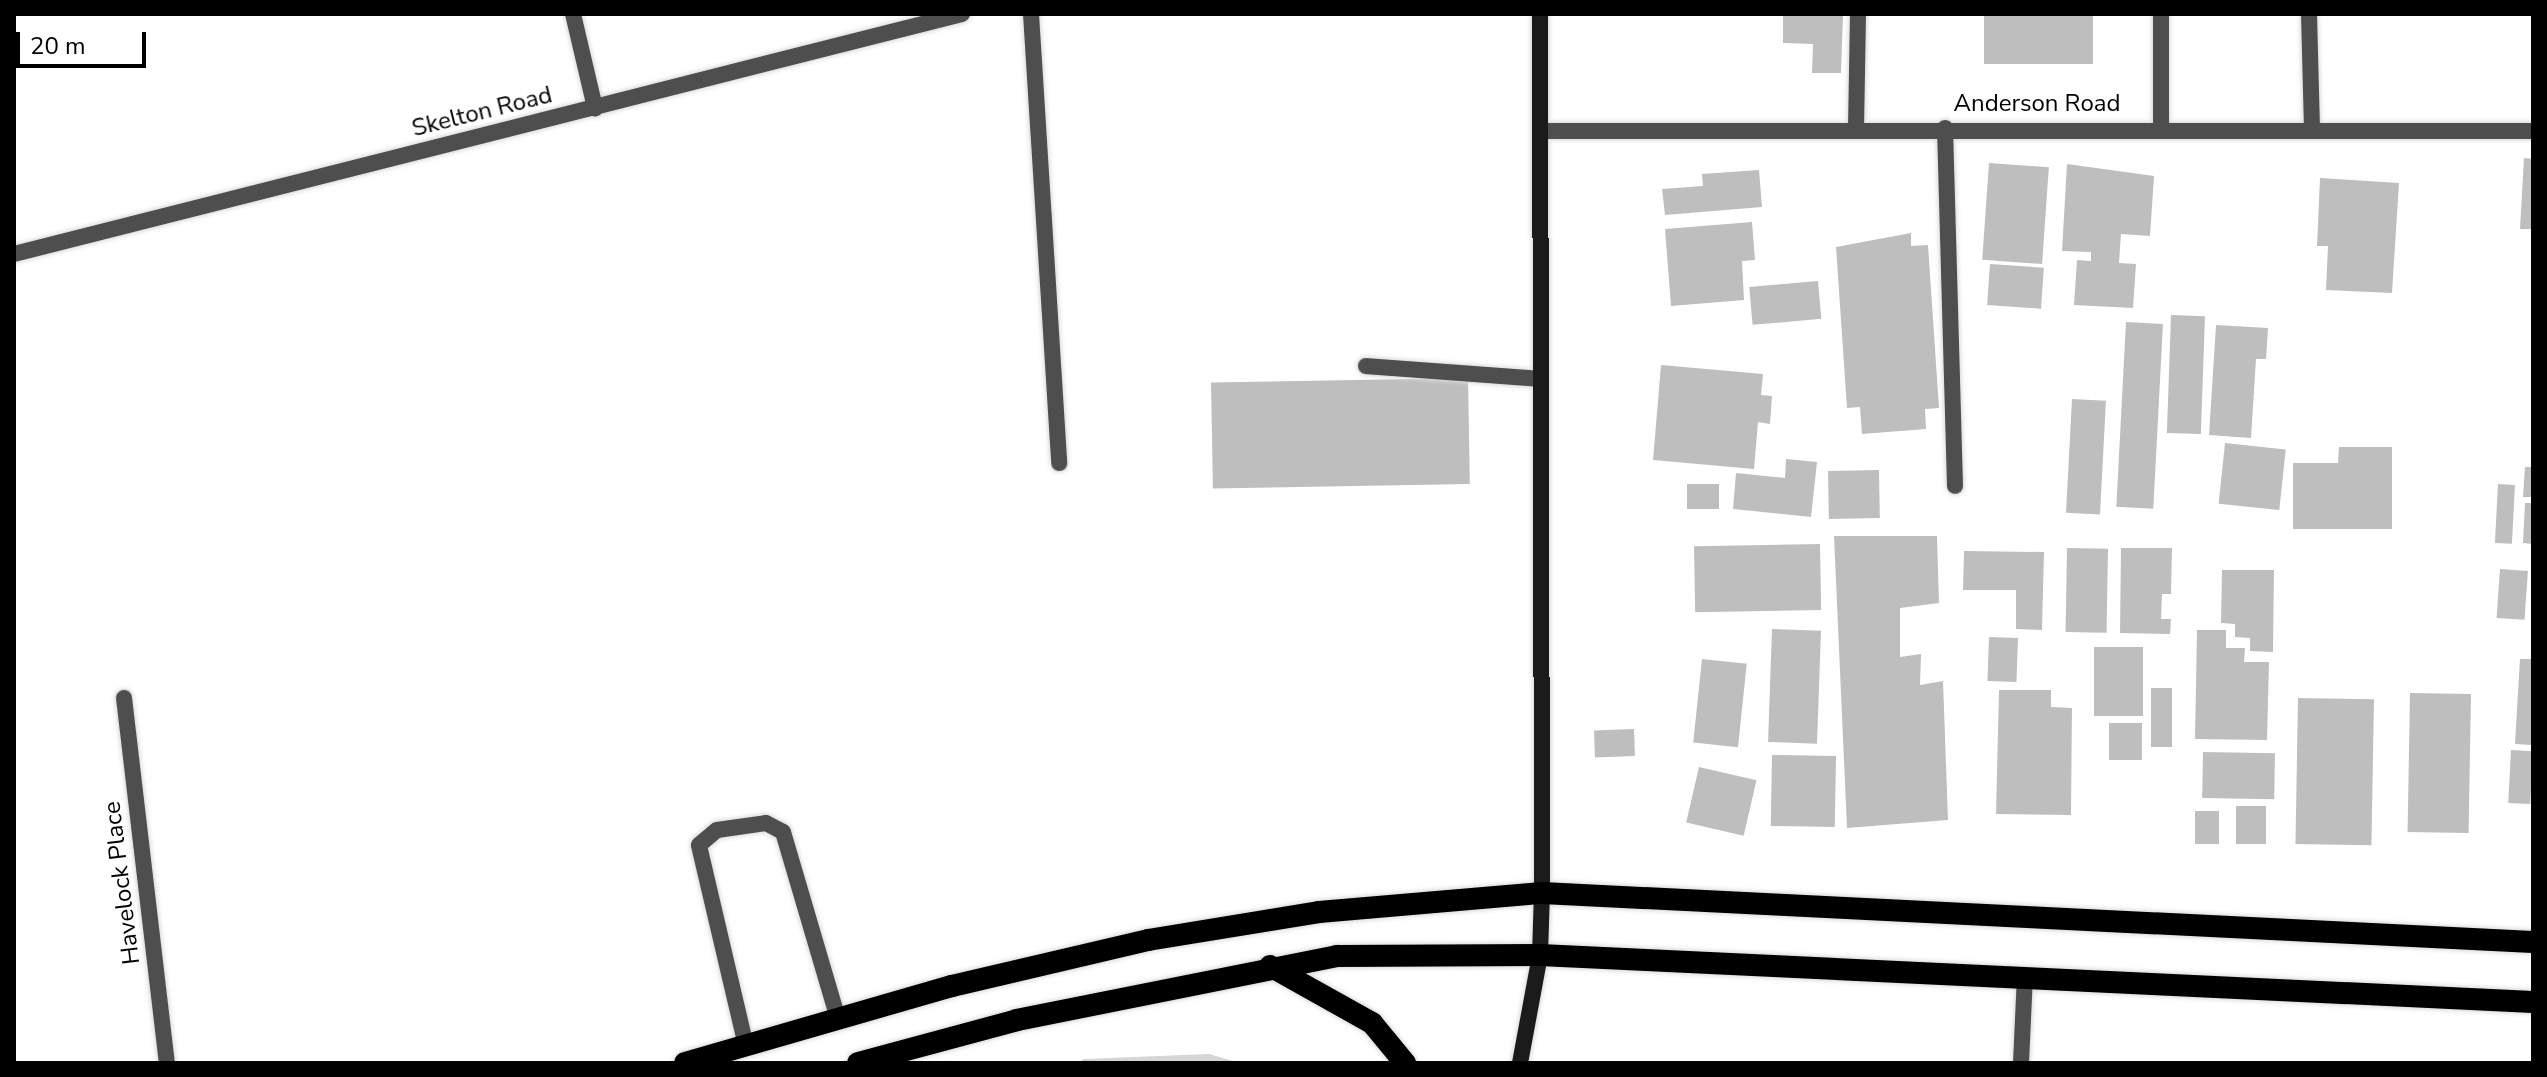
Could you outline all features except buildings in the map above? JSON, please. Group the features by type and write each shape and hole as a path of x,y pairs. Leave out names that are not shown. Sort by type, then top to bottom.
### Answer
{"highway":[{"path":"685,1063 838,1019 1148,940 1319,912 1542,893 2533,942"},
{"path":"858,1063 1017,1020 1270,966 1337,956 1540,955 2533,1002"},
{"path":"1270,966 1372,1023 1405,1063"}],"main road":[{"path":"1520,1063 1540,955 1542,893 1540,14"}],"street":[{"path":"573,14 595,108"},
{"name":"Skelton Road","path":"14,254 962,14"},
{"path":"1031,14 1059,463"},
{"path":"1856,129 1858,14"},
{"path":"2161,14 2161,127"},
{"path":"2309,14 2312,126"},
{"name":"Anderson Road","path":"1540,131 2312,126 2533,131"},
{"path":"1945,128 1955,486"},
{"path":"1366,366 1541,379"},
{"name":"Havelock Place","path":"124,698 167,1063"},
{"path":"746,1046 699,845 717,830 766,823 783,832 838,1019"},
{"path":"2021,1063 2025,976"}],"shaded area":[{"path":"1209,1054 1240,1063 1077,1063 1084,1059"}]}
